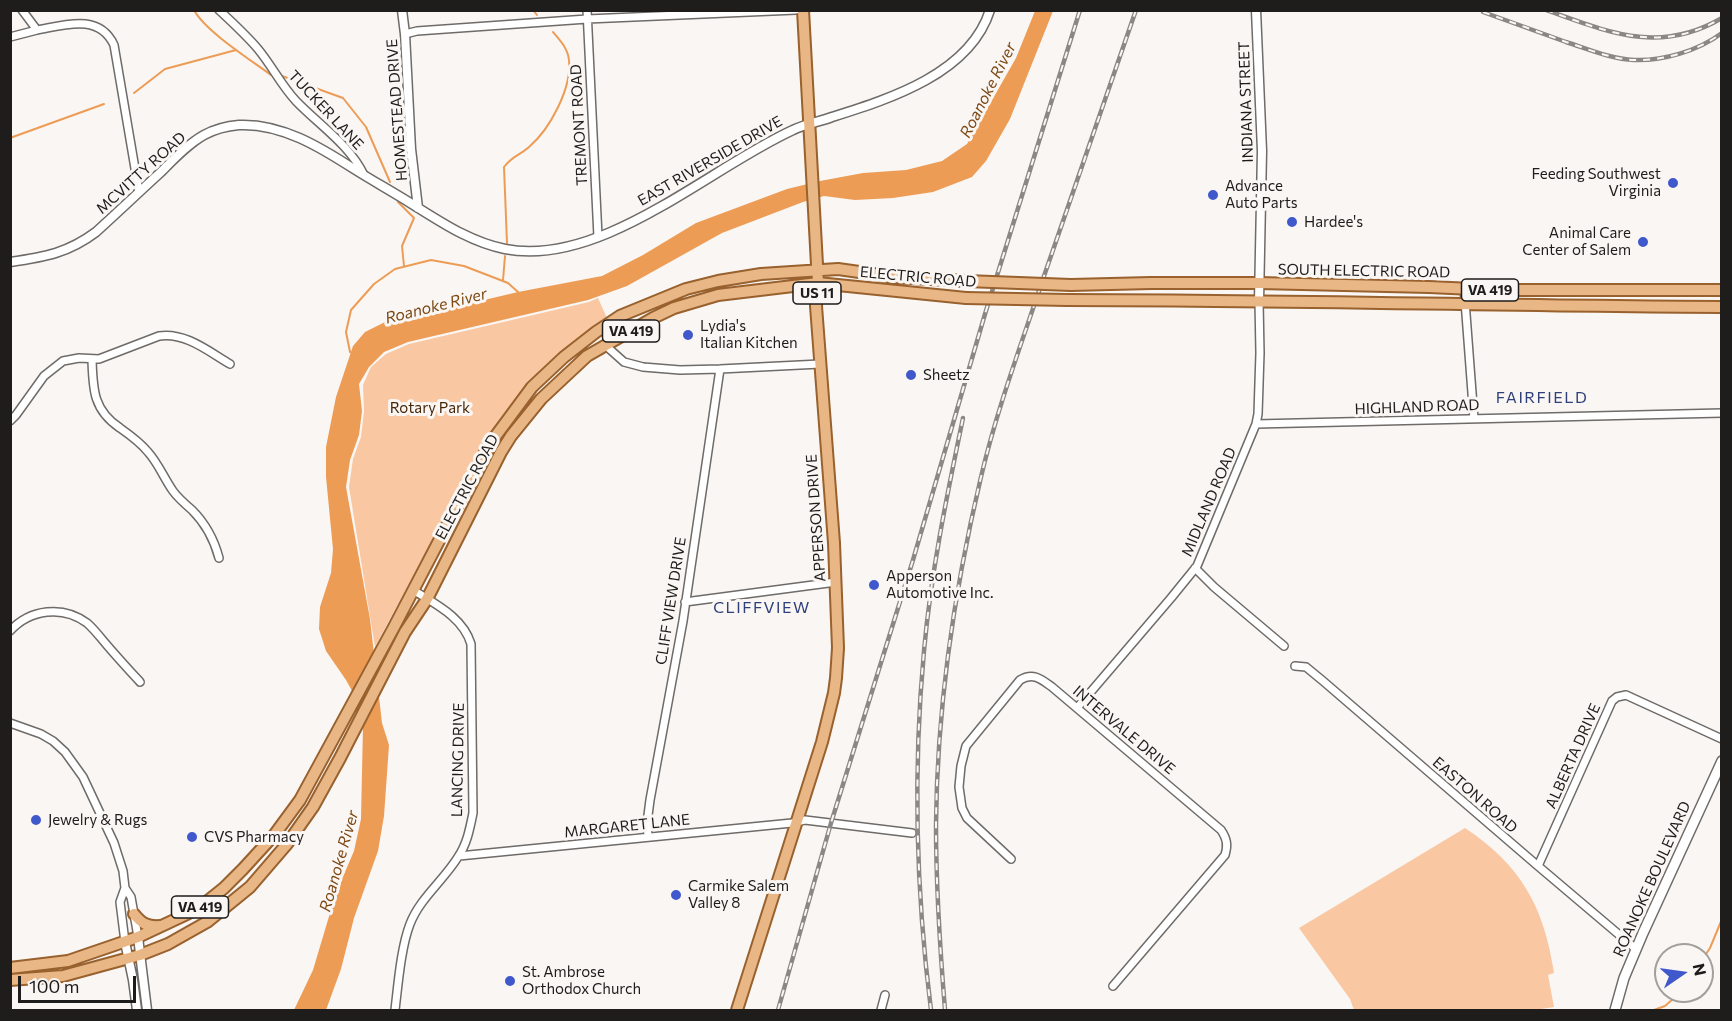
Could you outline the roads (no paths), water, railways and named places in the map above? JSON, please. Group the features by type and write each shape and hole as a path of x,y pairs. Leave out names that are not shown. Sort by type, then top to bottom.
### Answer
{"main road":[{"name":"APPERSON DRIVE","path":"737,1011 822,742 834,693 838,648 834,543 816,306 818,283 803,10"},
{"name":"ELECTRIC ROAD","path":"10,968 68,961 138,937 204,904 243,869 290,815 300,800 489,445 501,427 532,387 576,347 620,316 686,288 761,274 817,270 838,269 895,277 1071,285 1258,284"},
{"name":"ELECTRIC ROAD","path":"10,980 63,976 140,955 168,944 207,922 250,887 301,826 340,758 405,632 427,599 511,436 541,399 569,372 605,345 652,318 689,303 727,293 818,283 966,298 1259,301"},
{"name":"SOUTH ELECTRIC ROAD","path":"1258,284 1464,288 1506,291 1722,290"},
{"name":"SOUTH ELECTRIC ROAD","path":"1259,301 1722,307"},
{"name":"ROANOKE BOULEVARD","path":"1615,1011 1624,978 1636,949 1722,761"},
{"path":"134,914 147,926 160,926"}],"street":[{"path":"22,10 37,30"},
{"name":"TUCKER LANE","path":"219,10 259,50 295,100 348,151 364,175"},
{"name":"HOMESTEAD DRIVE","path":"402,10 411,149 418,208"},
{"name":"TREMONT ROAD","path":"586,10 598,237"},
{"path":"405,34 417,31 587,19 796,10"},
{"name":"EAST RIVERSIDE DRIVE","path":"418,208 466,236 503,249 549,251 598,237 661,206 794,129 880,102 912,88 967,50 983,28 990,10"},
{"name":"INDIANA STREET","path":"1256,10 1262,151 1259,301"},
{"path":"10,37 37,30 85,23 99,27 110,37 114,45 140,192"},
{"name":"MCVITTY ROAD","path":"10,262 42,258 71,248 96,232 204,135 217,129 240,125 269,128 298,137 418,208"},
{"path":"1464,288 1474,419"},
{"name":"MIDLAND ROAD","path":"1077,708 1195,568 1256,424 1260,353 1259,301"},
{"path":"10,421 38,383 53,368 71,358 92,360 107,357 167,334 187,339 230,364"},
{"path":"605,345 624,362 633,366 680,370 820,364"},
{"path":"92,360 94,394 104,413 111,421 139,441 148,452 172,489 206,527 219,558"},
{"name":"CLIFF VIEW DRIVE","path":"648,836 650,800 685,602 720,369"},
{"name":"HIGHLAND ROAD","path":"1256,424 1722,413"},
{"path":"1195,568 1284,646"},
{"path":"685,602 836,582"},
{"name":"LANCING DRIVE","path":"394,1011 410,924 421,905 459,856 473,813 471,644 468,635 456,618 413,590"},
{"path":"10,631 24,619 35,614 53,611 69,614 90,626 140,682"},
{"name":"EASTON ROAD","path":"1295,666 1306,667 1323,681 1636,949"},
{"name":"INTERVALE DRIVE","path":"1011,860 967,818 962,808 959,787 961,766 966,746 999,704 1017,683 1025,677 1035,676 1077,708 1221,830 1226,837 1225,855 1113,986"},
{"name":"ALBERTA DRIVE","path":"1538,866 1612,700 1617,696 1626,695 1722,739"},
{"path":"10,723 41,734 52,741 74,763 89,788 114,843 126,888 131,897 147,1011"},
{"name":"MARGARET LANE","path":"459,856 812,820 912,833"},
{"path":"126,888 120,902 136,1011"},
{"path":"881,1011 885,995"}],"waterway":[{"path":"194,10 218,36 271,75"},
{"path":"533,10 537,15"},
{"path":"507,243 504,167 529,147 545,130 558,107 567,83 569,71 567,52 553,32"},
{"path":"134,93 165,69 236,50"},
{"path":"282,76 343,98 366,127 390,182"},
{"path":"10,138 104,104"},
{"path":"398,202 414,218 402,246 404,266"},
{"path":"503,280 505,256"},
{"path":"353,353 350,352 346,332 351,310 374,284 395,269 431,260 464,266 508,283 518,292 518,295"},
{"path":"1712,943 1722,919"},
{"path":"1654,1010 1668,1003"}],"railway":[{"path":"778,1010 831,823 913,560 985,314 1080,10"},
{"path":"945,1010 937,871 937,781 949,650 971,520 987,452 1002,402 1136,10"},
{"path":"1546,10 1612,32 1655,38 1699,29 1722,18"},
{"path":"1483,12 1600,53 1634,60 1657,59 1680,54 1722,33"},
{"path":"931,1010 919,876 918,741 927,621 935,563 963,418"}],"place":[{"name":"Feeding Southwest Virginia","path":"1673,183"},
{"name":"Advance Auto Parts","path":"1213,195"},
{"name":"Hardee's","path":"1292,222"},
{"name":"Animal Care Center of Salem","path":"1643,242"},
{"name":"Lydia's Italian Kitchen","path":"688,335"},
{"name":"Sheetz","path":"911,375"},
{"name":"Apperson Automotive Inc.","path":"874,585"},
{"name":"Jewelry & Rugs","path":"36,820"},
{"name":"CVS Pharmacy","path":"192,837"},
{"name":"Carmike Salem Valley 8","path":"676,895"},
{"name":"St. Ambrose Orthodox Church","path":"510,981"}],"district":[{"name":"FAIRFIELD","path":"1542,398"},
{"name":"CLIFFVIEW","path":"762,608"}],"water label":[{"name":"Roanoke River","path":"988,90"},
{"name":"Roanoke River","path":"436,306"},
{"name":"Roanoke River","path":"339,861"}],"park label":[{"name":"Rotary Park","path":"430,408"}]}
